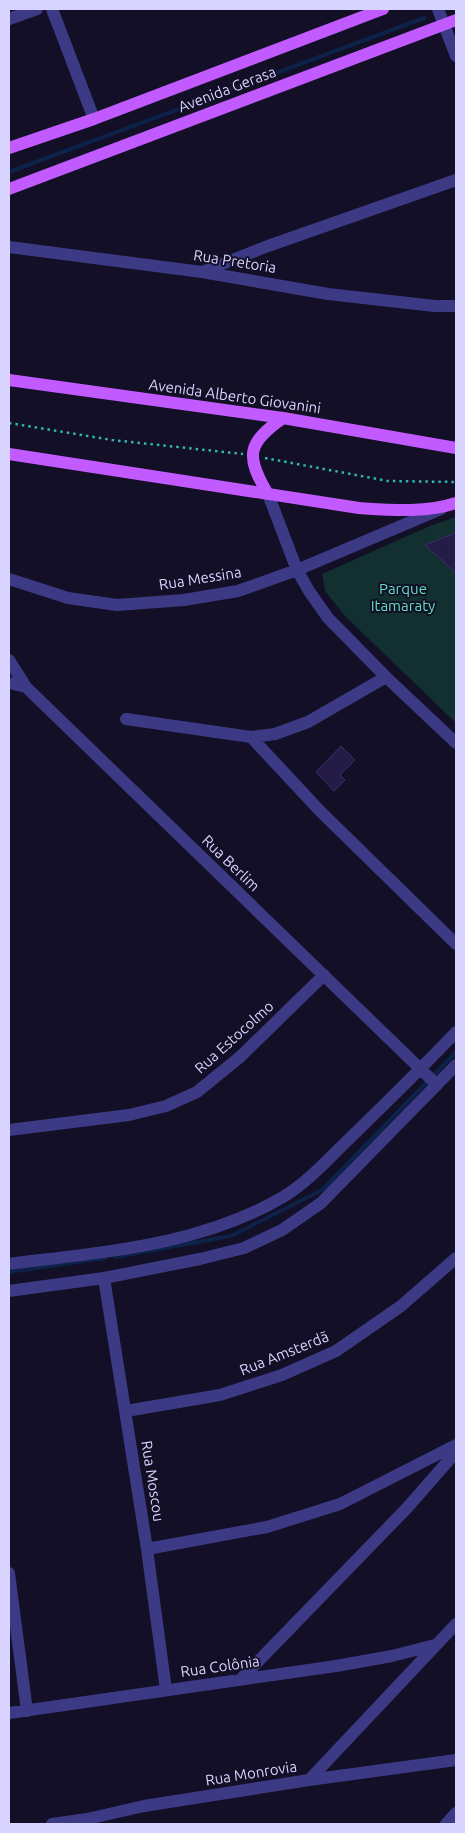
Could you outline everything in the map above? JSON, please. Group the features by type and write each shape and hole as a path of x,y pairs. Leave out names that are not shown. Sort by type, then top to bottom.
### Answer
{"main road":[{"name":"Avenida Gerasa","path":"9,148 94,119 383,9"},
{"name":"Avenida Gerasa","path":"9,189 456,20"},
{"name":"Avenida Alberto Giovanini","path":"9,380 283,418 456,448"},
{"path":"268,494 256,475 253,456 256,441 265,431 283,418"},
{"path":"9,454 359,508 406,510 450,505"}],"street":[{"path":"9,19 37,9"},
{"path":"52,9 94,119"},
{"path":"438,9 456,56"},
{"path":"202,272 268,246 456,180"},
{"name":"Rua Pretoria","path":"9,247 202,272 328,294 435,306 456,306"},
{"path":"268,494 297,570 328,618 386,677 456,743"},
{"name":"Rua Messina","path":"9,579 68,598 118,605 184,600 238,591 297,570 450,505"},
{"name":"Rua Berlim","path":"9,660 26,687 428,1077"},
{"path":"126,719 251,737 275,734 308,722 386,677"},
{"path":"9,684 26,687"},
{"path":"251,737 320,811 456,944"},
{"name":"Rua Estocolmo","path":"9,1130 129,1115 166,1106 197,1092 240,1056 324,975"},
{"path":"9,1291 104,1278 200,1260 244,1248 282,1230 321,1203 428,1077 456,1032"},
{"path":"9,1264 161,1243 245,1217 285,1196 428,1077 456,1065"},
{"name":"Rua Amsterdã","path":"126,1411 220,1396 282,1375 336,1351 401,1306 456,1258"},
{"name":"Rua Moscou","path":"104,1278 148,1549 166,1690"},
{"path":"148,1549 267,1527 340,1504 456,1445"},
{"path":"240,1680 406,1508 456,1452"},
{"path":"9,1573 27,1711"},
{"path":"309,1780 456,1624"},
{"name":"Rua Colônia","path":"9,1713 336,1666 392,1656 435,1645"},
{"name":"Rua Monrovia","path":"52,1824 84,1822 144,1806 309,1780 456,1760"},
{"path":"446,1824 456,1813"}],"path":[{"path":"9,423 112,440 253,456 388,481 456,482"}],"green space":[{"name":"Parque Itamaraty","path":"456,517 456,723 345,616 325,591 322,574 432,525"}],"building":[{"path":"456,533 456,573 425,545"},
{"path":"341,746 355,760 340,775 345,780 334,791 316,772"}],"waterway":[{"path":"9,172 424,18"},
{"path":"115,1257 231,1236 322,1190 456,1052"},
{"path":"9,1272 105,1258"}]}
